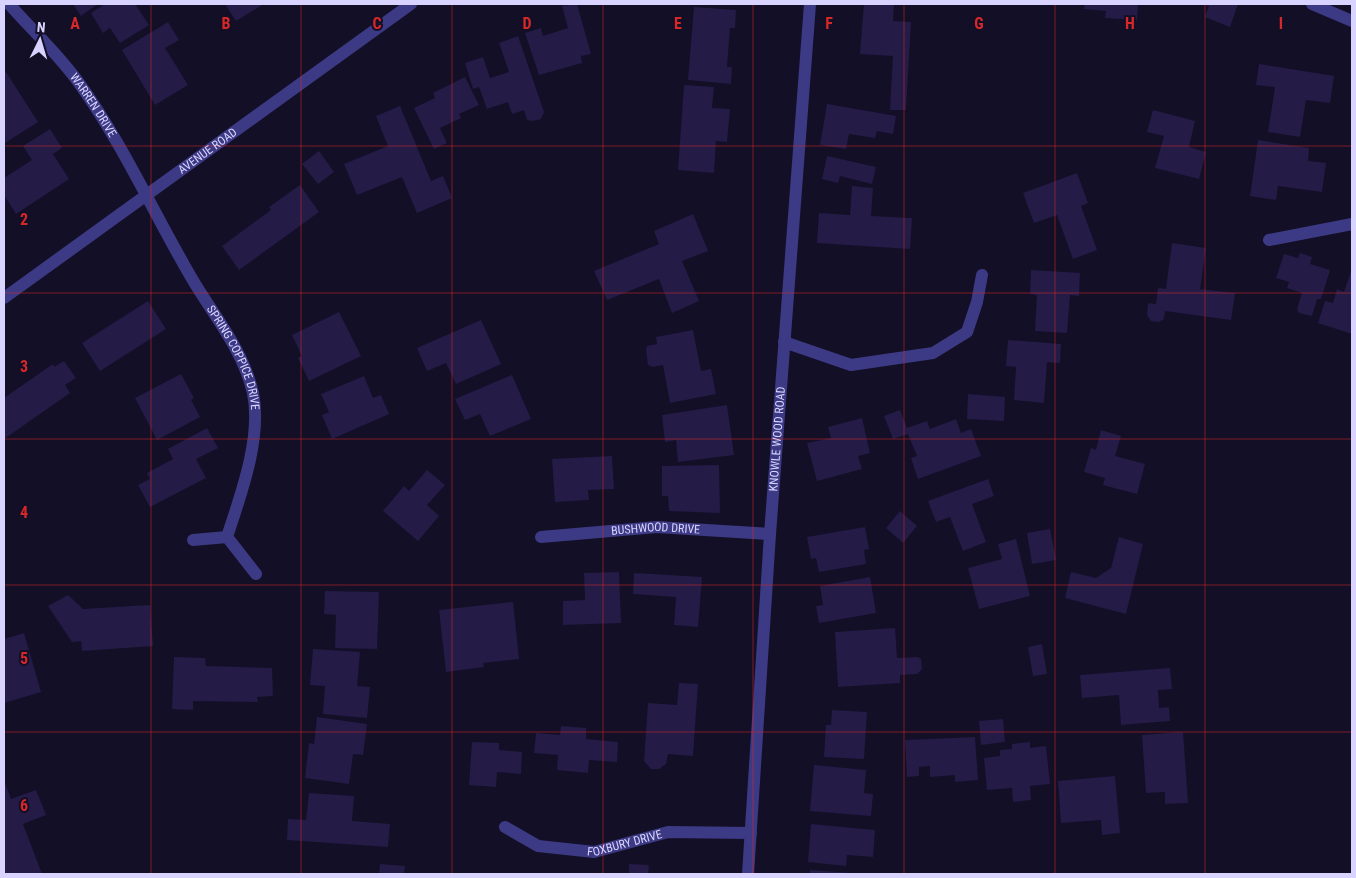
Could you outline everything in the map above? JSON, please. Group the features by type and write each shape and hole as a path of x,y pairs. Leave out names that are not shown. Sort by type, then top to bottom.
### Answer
{"street":[{"name":"WARREN DRIVE","path":"9,4 79,82 147,194"},
{"name":"AVENUE ROAD","path":"4,298 411,4"},
{"name":"KNOWLE WOOD ROAD","path":"748,874 770,534 810,4"},
{"path":"1312,4 1352,21"},
{"name":"SPRING COPPICE DRIVE","path":"147,194 190,276 238,350 253,393 255,422 245,484 227,537"},
{"path":"1269,240 1352,224"},
{"path":"784,342 851,365 933,353 967,332 977,302 982,275"},
{"name":"BUSHWOOD DRIVE","path":"541,536 657,527 770,534"},
{"path":"194,540 227,537 256,574"},
{"name":"FOXBURY DRIVE","path":"504,827 538,846 594,852 668,832 751,833"}],"building":[{"path":"73,4 98,4 81,16"},
{"path":"105,4 135,4 149,25 120,43 110,28 103,33 91,13"},
{"path":"225,4 264,4 236,21"},
{"path":"577,4 591,54 581,56 582,63 539,75 525,33 541,28 543,36 568,28 562,6"},
{"path":"864,4 894,4 893,21 911,22 906,110 890,110 893,56 860,54"},
{"path":"1085,4 1138,4 1137,20 1105,18 1106,11 1084,9"},
{"path":"1203,4 1238,4 1230,27 1205,17 1209,6"},
{"path":"694,7 736,10 735,28 730,28 727,67 732,67 731,84 688,80"},
{"path":"168,22 179,40 165,48 188,85 155,105 122,50"},
{"path":"518,36 544,112 541,119 533,121 527,120 524,110 512,114 508,102 487,109 479,87 473,89 465,63 483,57 490,78 509,72 499,43"},
{"path":"1259,64 1334,76 1330,103 1306,100 1300,137 1268,132 1275,87 1256,85"},
{"path":"6,72 38,122 5,143 4,73"},
{"path":"465,77 479,105 459,114 461,118 440,128 447,143 434,149 414,108 435,98 433,93"},
{"path":"684,85 714,87 712,108 730,109 727,142 716,141 714,173 678,170"},
{"path":"827,104 896,116 893,134 877,131 875,138 849,134 846,149 820,145"},
{"path":"400,106 431,181 443,176 452,198 417,213 402,177 357,195 344,164 388,146 376,116"},
{"path":"1153,110 1195,121 1189,147 1206,152 1199,179 1155,168 1164,136 1147,132"},
{"path":"50,129 62,148 53,154 69,179 16,214 4,195 4,178 32,160 23,146"},
{"path":"1258,140 1309,148 1308,161 1326,163 1322,192 1278,186 1276,200 1250,196"},
{"path":"319,151 334,172 318,184 302,164"},
{"path":"827,156 876,167 872,184 840,176 838,183 822,179"},
{"path":"1077,173 1088,203 1081,206 1097,250 1073,259 1057,215 1034,223 1023,193"},
{"path":"300,185 319,212 239,270 222,246 271,210 269,207"},
{"path":"852,186 873,188 871,216 912,218 910,249 817,243 819,213 850,215"},
{"path":"693,214 708,251 682,261 699,301 672,313 659,279 607,300 594,271 659,244 654,231"},
{"path":"1172,243 1206,248 1200,289 1235,293 1231,320 1165,311 1164,319 1159,322 1151,321 1147,315 1148,303 1156,304 1158,288 1166,289"},
{"path":"1300,253 1312,257 1310,264 1330,270 1321,299 1317,299 1312,316 1299,313 1297,309 1302,293 1287,288 1289,282 1276,278 1284,254 1298,258"},
{"path":"1352,268 1352,334 1318,323 1325,301 1333,303 1337,289 1344,292"},
{"path":"1031,270 1080,273 1079,296 1070,295 1067,333 1035,331 1037,295 1030,294"},
{"path":"148,301 166,329 100,371 82,343"},
{"path":"339,312 361,356 309,381 298,358 302,356 292,335"},
{"path":"481,320 501,364 456,384 446,363 427,371 417,348"},
{"path":"693,330 701,371 711,369 716,394 670,403 663,365 653,367 648,365 647,346 657,344 656,337"},
{"path":"1008,340 1061,344 1060,363 1047,362 1044,403 1014,400 1016,367 1006,366"},
{"path":"64,361 76,378 65,385 70,393 4,439 4,398 53,364 54,367"},
{"path":"181,374 194,398 191,400 200,417 157,440 135,398"},
{"path":"512,375 531,419 490,436 480,414 465,420 455,399"},
{"path":"364,376 373,398 381,395 389,414 332,439 322,415 329,412 321,394"},
{"path":"968,394 1005,397 1004,421 967,419"},
{"path":"727,405 734,455 678,462 676,440 665,442 662,415"},
{"path":"900,410 907,428 927,421 930,429 956,419 961,433 971,429 981,456 918,479 911,458 917,456 908,434 893,439 884,416"},
{"path":"862,418 870,453 858,456 862,469 817,481 807,443 831,438 828,427"},
{"path":"207,428 218,448 196,459 206,478 150,507 138,485 150,479 147,473 173,459 168,449"},
{"path":"1101,430 1121,436 1115,456 1145,464 1137,494 1103,485 1105,478 1084,472 1091,448 1096,450"},
{"path":"612,456 614,489 588,490 589,500 555,502 552,459"},
{"path":"719,465 720,513 669,511 668,496 662,496 662,466"},
{"path":"427,470 445,485 427,505 439,516 418,541 383,511 404,486 409,491"},
{"path":"988,479 994,496 972,504 986,542 963,551 950,517 936,522 928,501"},
{"path":"900,511 917,526 903,543 886,528"},
{"path":"865,527 869,549 864,550 866,564 819,572 816,558 811,559 807,537"},
{"path":"1050,529 1056,560 1032,564 1027,533"},
{"path":"1119,537 1143,544 1126,614 1065,598 1071,572 1096,578 1111,568"},
{"path":"1016,539 1030,596 979,609 968,568 1002,559 998,544"},
{"path":"619,572 621,623 563,625 563,601 585,600 584,573"},
{"path":"634,573 702,577 698,627 674,625 676,597 633,594"},
{"path":"870,577 876,613 819,623 816,606 823,605 820,586"},
{"path":"325,591 379,592 377,649 335,648 336,615 324,614"},
{"path":"68,595 83,609 150,605 153,646 82,651 81,641 72,642 48,606"},
{"path":"513,602 519,659 483,663 484,667 446,672 439,610"},
{"path":"895,628 897,658 918,657 921,659 922,669 917,674 900,675 900,683 838,687 835,632"},
{"path":"24,633 41,692 4,703 4,639"},
{"path":"1042,644 1047,674 1033,676 1028,647"},
{"path":"313,649 360,652 357,686 370,687 367,718 323,714 325,686 310,685"},
{"path":"174,657 205,658 206,666 272,668 273,696 257,697 258,702 193,701 193,710 172,709"},
{"path":"1170,668 1172,689 1158,690 1159,708 1169,707 1170,721 1121,725 1119,695 1082,698 1080,675"},
{"path":"679,683 698,684 693,756 668,754 666,764 659,769 651,769 644,761 648,703 677,705"},
{"path":"832,710 867,712 864,759 824,757 826,725 831,725"},
{"path":"317,717 367,724 363,755 353,754 349,784 305,778 309,743 314,744"},
{"path":"1003,719 1005,742 981,745 979,721"},
{"path":"561,726 586,728 586,739 618,742 617,762 589,760 588,773 557,770 558,755 534,753 536,733 560,735"},
{"path":"1183,732 1188,803 1165,804 1165,792 1146,793 1142,735"},
{"path":"975,737 978,780 955,782 955,775 930,777 930,766 919,767 919,776 907,777 905,740"},
{"path":"472,742 499,743 499,750 522,752 521,774 497,772 496,787 469,785"},
{"path":"1030,742 1030,748 1046,746 1050,784 1030,786 1031,800 1013,802 1012,788 987,790 984,758 1000,756 1000,750 1012,749 1012,744"},
{"path":"814,765 866,770 864,793 873,794 871,816 810,811"},
{"path":"1115,776 1120,833 1102,835 1101,820 1061,823 1058,781"},
{"path":"4,780 11,799 36,790 46,815 23,824 42,874 4,874"},
{"path":"309,793 354,796 352,821 390,824 388,847 287,840 288,819 306,820"},
{"path":"811,824 875,830 873,857 847,855 846,866 808,862"},
{"path":"380,864 405,866 404,874 379,874"},
{"path":"629,864 649,865 648,874 629,874"},
{"path":"810,870 853,873 853,874 810,874"}]}
